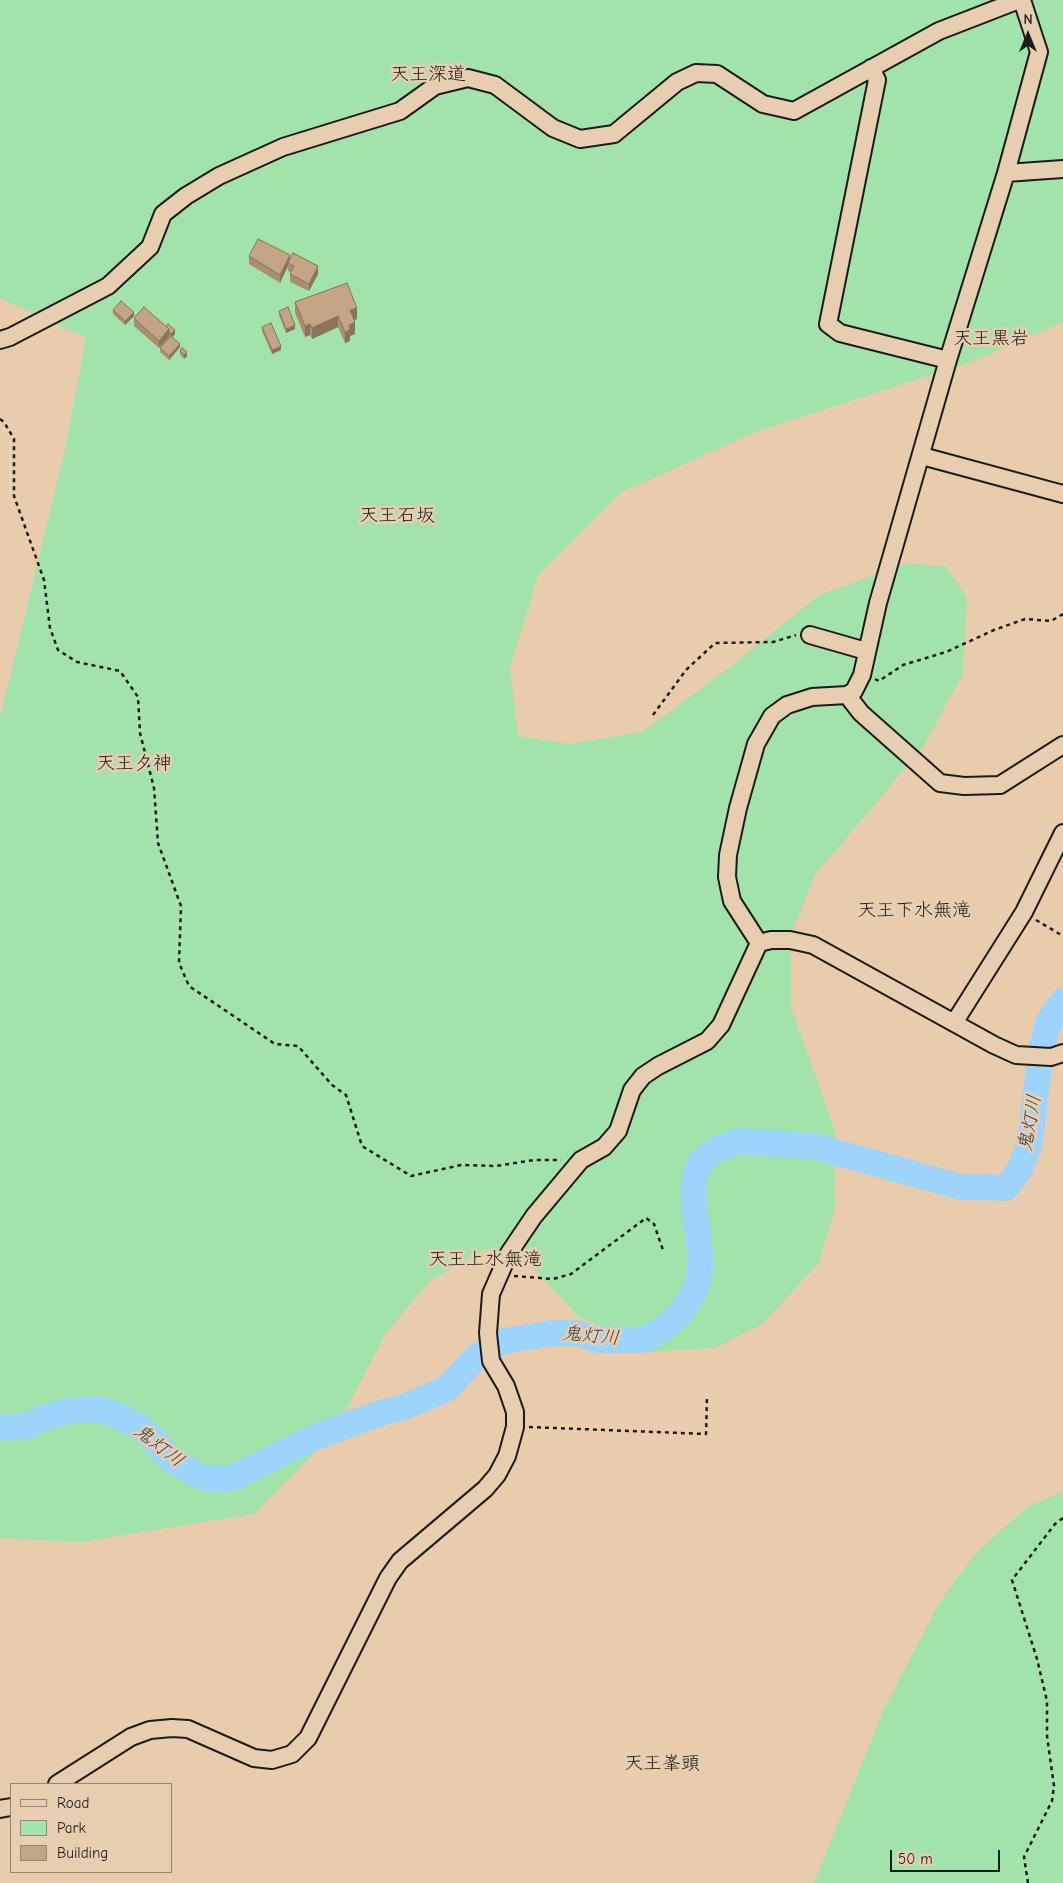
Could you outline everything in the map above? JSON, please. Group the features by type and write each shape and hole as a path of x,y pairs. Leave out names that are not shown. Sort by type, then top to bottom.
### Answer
{"street":[{"path":"0,340 10,337 108,286 150,247 163,214 186,196 219,176 291,144 400,110 435,86 468,78 495,85 553,128 580,139 614,134 677,82 696,73 717,74 763,104 794,111 938,32 1021,0 1039,52 1006,173 948,360 866,651 862,675 854,691 847,695 812,698 787,705 772,716 756,744 738,808 728,855 727,877 732,901 759,944"},
{"path":"871,68 877,80 828,324 840,333 948,360"},
{"path":"1006,173 1063,169"},
{"path":"922,456 1063,494"},
{"path":"810,635 866,651"},
{"path":"847,695 861,713 940,783 964,786 1000,785 1063,745"},
{"path":"954,1023 1024,912 1063,833"},
{"path":"59,1783 132,1737 158,1729 188,1729 254,1758 272,1760 292,1754 308,1738 388,1578 400,1561 485,1489 497,1475 507,1456 515,1427 515,1412 506,1386 491,1361 488,1333 491,1294 508,1253 534,1216 581,1160 604,1147 618,1132 632,1090 643,1076 658,1066 707,1041 721,1025 759,944 771,940 790,940 813,945 1016,1055 1051,1057 1063,1053"}],"path":[{"path":"0,419 4,422 14,439 14,496 44,580 50,628 58,650 77,662 120,671 138,697 140,734 154,788 158,843 181,906 179,963 189,986 276,1044 298,1046 332,1085 346,1095 362,1146 411,1176 461,1165 496,1166 534,1160 581,1160"},
{"path":"862,675 879,681 903,665 946,652 994,630 1025,619 1051,621 1063,614"},
{"path":"653,715 686,670 715,643 773,642 796,635 810,635"},
{"path":"1024,912 1063,936"},
{"path":"498,1274 553,1279 570,1274 646,1218 654,1224 663,1250"},
{"path":"515,1427 706,1434 707,1396"},
{"path":"1028,1883 1024,1858 1052,1801 1054,1786 1047,1736 1047,1701 1038,1659 1012,1580 1055,1524 1063,1518"}],"green space":[{"path":"0,0 1063,0 1063,322 971,362 758,431 622,492 538,576 510,668 518,736 570,744 642,732 730,667 819,595 907,563 947,567 967,598 963,674 923,747 815,875 791,935 791,1007 835,1131 835,1207 819,1263 763,1323 715,1348 651,1352 578,1316 526,1261 486,1249 430,1281 386,1333 334,1433 254,1514 81,1542 0,1538 0,718 65,450 86,338 0,298"},
{"path":"1063,1492 1063,1883 814,1883 883,1711 939,1603 975,1554 1028,1506"}],"building":[{"path":"258,239 290,255 280,275 249,256"},
{"path":"293,253 318,266 309,284 290,274 294,266 288,263"},
{"path":"347,283 357,308 350,310 355,322 349,325 350,330 345,332 338,316 312,328 310,324 305,326 295,302"},
{"path":"121,301 134,312 125,321 113,310"},
{"path":"144,307 169,329 159,341 134,318"},
{"path":"288,307 295,325 286,329 279,311"},
{"path":"271,323 281,346 272,350 262,327"},
{"path":"168,324 175,330 171,334 166,326"},
{"path":"171,336 180,344 169,356 160,348"},
{"path":"182,348 187,352 184,355 180,350"}],"waterway":[{"name":"鬼灯川","path":"0,1428 27,1426 42,1418 72,1410 96,1409 114,1414 142,1428 172,1460 198,1475 211,1479 232,1478 308,1440 380,1413 404,1407 448,1388 477,1356 504,1341 554,1333 576,1333 598,1340 643,1340 663,1329 682,1312 697,1287 701,1261 693,1195 696,1173 700,1162 719,1148 739,1141 813,1146 961,1187 1006,1188 1020,1169 1030,1142 1041,1050 1049,1021 1063,1001"}],"district":[{"name":"天王深道","path":"428,75"},
{"name":"天王黒岩","path":"991,339"},
{"name":"天王石坂","path":"397,516"},
{"name":"天王夕神","path":"134,764"},
{"name":"天王下水無滝","path":"914,911"},
{"name":"天王上水無滝","path":"485,1260"},
{"name":"天王峯頭","path":"662,1764"}]}
